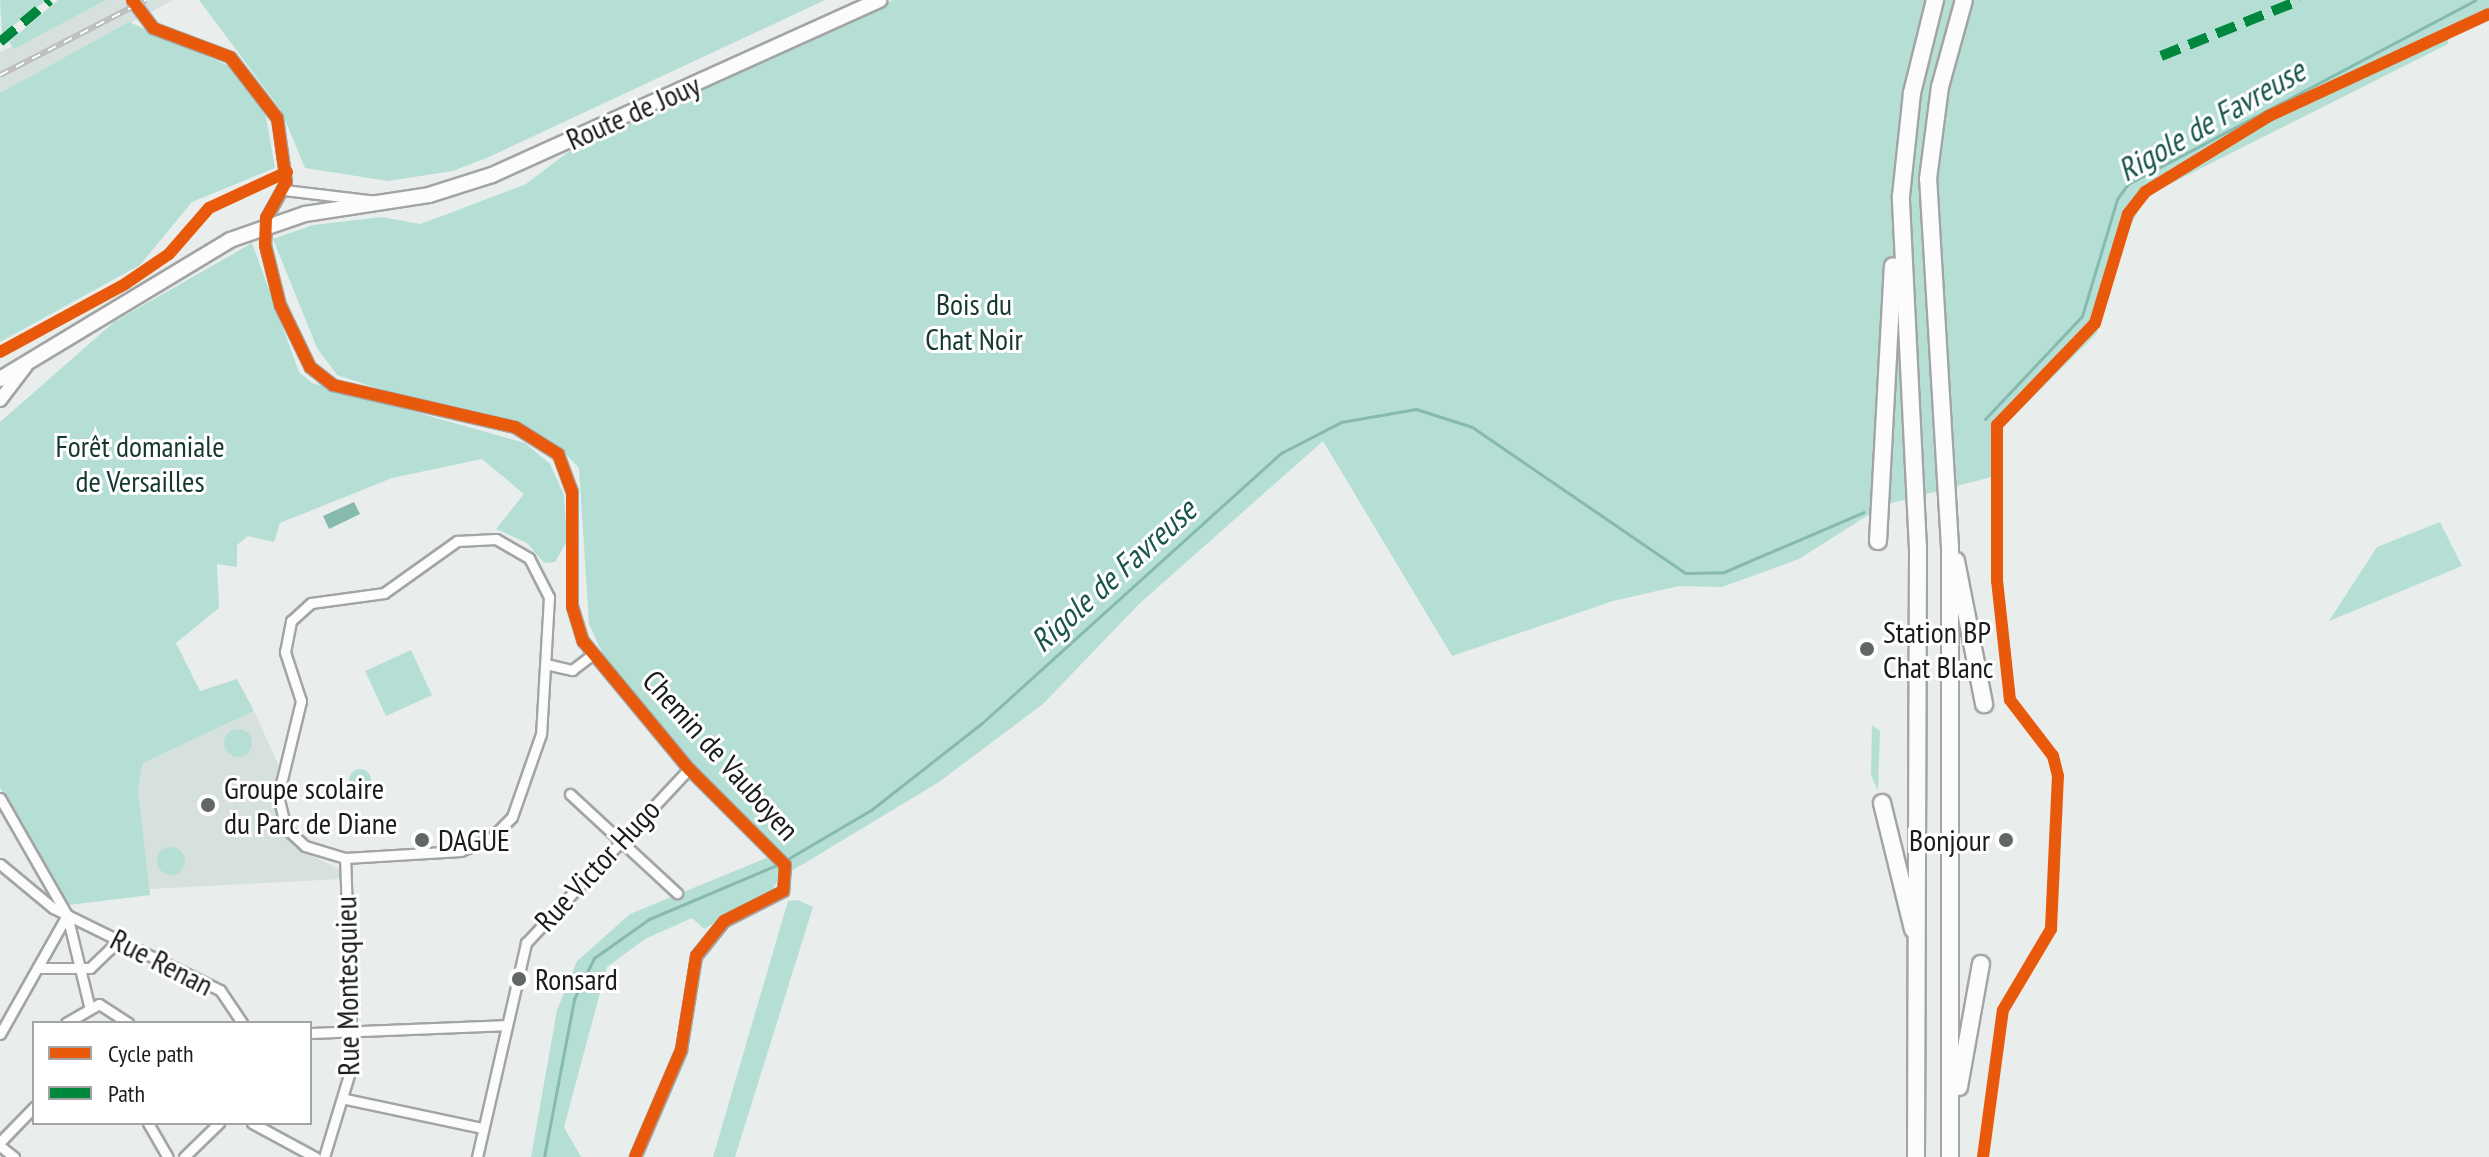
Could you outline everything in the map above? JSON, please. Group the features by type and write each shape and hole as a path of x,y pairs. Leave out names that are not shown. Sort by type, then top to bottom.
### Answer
{"highway":[{"path":"1916,1157 1918,549 1901,226 1906,131 1935,0"},
{"path":"1950,1157 1950,547 1928,179 1940,87 1964,0"},
{"path":"1878,541 1893,248 1901,226"},
{"path":"1950,547 1984,704"},
{"path":"1882,803 1918,938"},
{"path":"1950,1107 1981,964"}],"main road":[{"name":"Route de Jouy","path":"0,379 26,366 183,265 265,226 492,175 879,0"}],"street":[{"path":"132,0 153,28 224,53 249,76 284,136 284,190 265,226"},
{"name":"Route de Jouy","path":"284,190 379,202"},
{"name":"Chemin de Vauboyen","path":"265,226 280,305 302,353 324,379 515,427 558,454 575,518 574,620 592,655 612,674 689,769 785,866 778,896 724,921 703,943 691,968 679,1058 635,1157"},
{"path":"0,400 26,366"},
{"path":"496,539 529,558 544,578 550,665 541,734 505,826 461,851 345,858 305,846 281,814 277,785 301,701 284,646 298,611 343,595 375,597 431,553 457,541 496,539"},
{"path":"550,665 572,670 592,655"},
{"name":"Rue Victor Hugo","path":"477,1157 526,943 689,769"},
{"path":"570,794 677,893"},
{"path":"0,798 56,905"},
{"name":"Rue Montesquieu","path":"324,1157 346,1099 353,1031 345,858"},
{"path":"0,864 67,915 89,1005"},
{"path":"0,1034 67,915"},
{"name":"Rue Renan","path":"67,915 220,990 241,1021"},
{"path":"39,968 81,970 119,940"},
{"path":"69,1021 89,1005 116,1009 126,1021"},
{"path":"312,1033 505,1025"},
{"path":"346,1099 483,1128"},
{"path":"14,1157 0,1144 32,1109"},
{"path":"149,1125 168,1157"},
{"path":"184,1157 217,1125"},
{"path":"256,1125 315,1157"}],"shaded area":[{"path":"106,0 173,0 0,93 0,52"},
{"path":"354,502 360,514 329,529 323,516"},
{"name":"Groupe scolaire du Parc de Diane","path":"254,711 279,766 275,798 282,827 300,850 343,871 342,879 149,889 138,789 143,763"}],"green space":[{"path":"0,0 47,0 2,34"},
{"path":"58,0 106,0 14,49 9,42"},
{"path":"199,0 825,0 489,157 453,171 388,181 305,168 281,110"},
{"name":"Bois du Chat Noir","path":"893,0 2489,0 2489,13 2448,35 2448,44 2146,196 2125,237 2097,333 2003,427 2003,474 1884,505 1799,559 1722,587 1679,586 1613,601 1452,656 1323,441 1138,605 1043,704 939,782 790,872 612,674 589,624 579,468 561,449 337,375 317,348 273,239 313,225 382,217 420,224 526,184 589,136"},
{"path":"129,22 231,67 265,112 275,168 192,202 140,265 0,342 0,93"},
{"name":"Forêt domaniale de Versailles","path":"252,243 299,372 312,383 525,443 550,464 564,495 567,541 555,562 544,563 527,543 496,529 524,494 482,459 392,478 280,523 274,542 248,536 237,545 237,567 217,564 219,608 176,643 200,691 237,679 254,711 143,763 138,789 150,895 69,905 0,788 0,422 114,322"},
{"path":"2440,522 2462,566 2329,621 2377,547"},
{"path":"411,650 432,695 386,716 365,671"},
{"path":"1872,725 1880,731 1878,791 1871,775"},
{"path":"238,729 248,733 252,743 248,753 238,757 228,753 224,743 228,733"},
{"path":"360,769 368,772 371,780 368,788 360,791 352,788 349,780 352,772"},
{"path":"171,847 181,851 185,861 181,871 171,875 161,871 157,861 161,851"},
{"path":"771,856 783,869 773,889 704,929 692,918 645,939 607,967 564,1127 581,1157 531,1157 557,1010 577,961 630,914"},
{"path":"798,900 813,907 735,1157 713,1157 788,901"}],"waterway":[{"name":"Rigole de Favreuse","path":"1985,419 2082,316 2117,199 2128,184 2475,0"},
{"name":"Rigole de Favreuse","path":"786,860 871,810 982,723 1281,453 1341,422 1416,409 1472,427 1685,573 1724,572 1864,512"},
{"name":"Rigole de Favreuse","path":"544,1157 574,999 594,958 649,919 779,864"}],"railway":[{"path":"0,75 146,0"}],"marked path":[{"path":"0,42 50,0"},
{"path":"2161,56 2300,0"}],"cycle path":[{"path":"132,0 153,28 230,57 277,118 286,182 266,218 265,245 280,305 310,367 333,385 515,427 558,454 572,492 572,606 583,641 689,769 785,865 783,891 724,921 696,956 681,1050 635,1157"},
{"path":"1983,1157 2003,1010 2051,929 2058,776 2053,756 2010,700 1997,581 1997,425 2095,323 2128,214 2145,192 2269,116 2489,14"},
{"path":"0,352 125,284 169,254 209,208 287,172"}],"place":[{"name":"Station BP Chat Blanc","path":"1867,649"},
{"name":"Groupe scolaire du Parc de Diane","path":"208,805"},
{"name":"DAGUE","path":"422,840"},
{"name":"Bonjour","path":"2006,840"},
{"name":"Ronsard","path":"519,979"}]}
